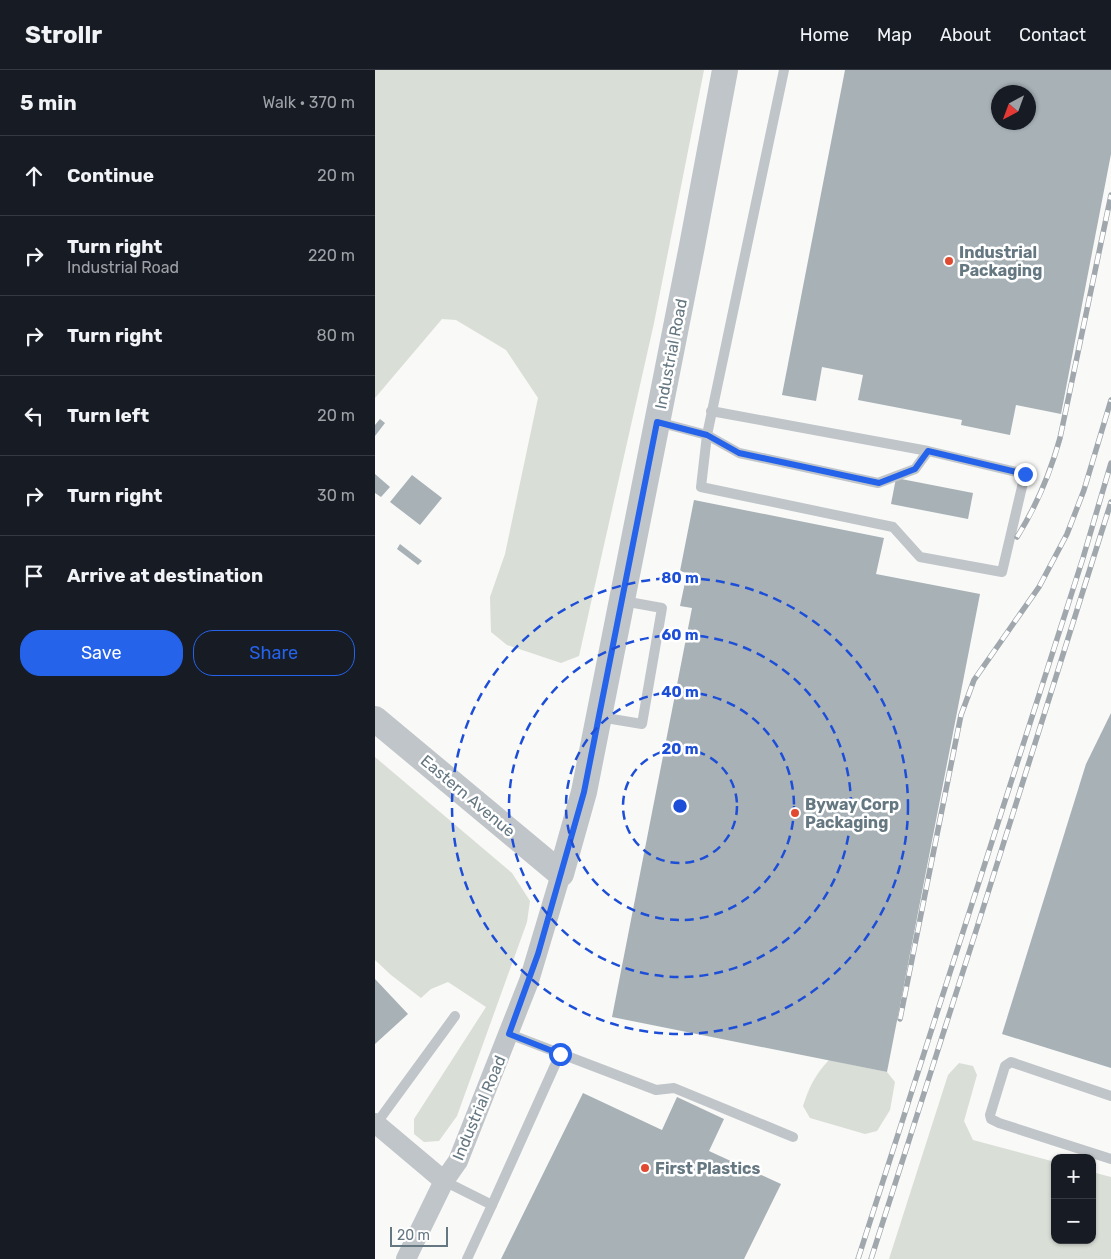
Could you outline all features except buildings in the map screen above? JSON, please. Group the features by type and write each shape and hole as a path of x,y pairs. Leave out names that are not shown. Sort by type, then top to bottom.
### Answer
{"street":[{"name":"Industrial Road","path":"405,1259 444,1181 458,1161 509,1034 538,954 584,792 725,70"},
{"name":"Eastern Avenue","path":"375,719 561,874"},
{"path":"375,1123 444,1181"}],"lane":[{"path":"711,411 928,451 1025,474 1001,572 920,557 893,527 701,487 711,411 784,70"},
{"path":"657,422 707,435 739,453 879,483 915,469 928,451"},
{"path":"599,717 642,724 662,608 622,601"},
{"path":"375,1123 455,1016"},
{"path":"509,1034 656,1090 674,1088 793,1137"},
{"path":"467,1259 560,1054"},
{"path":"1111,1096 1011,1062 1005,1066 990,1114 991,1119 999,1123 1111,1159"},
{"path":"444,1181 492,1205"}],"shaded area":[{"path":"375,70 704,70 654,323 579,656 561,663 507,645 491,632 490,597 505,554 538,398 506,350 456,320 442,319 375,398"},
{"path":"375,757 512,873 530,901 527,922 457,1116 439,1141 424,1142 414,1134 414,1119 486,1007 448,982 431,989 421,998 375,960"},
{"path":"829,1060 887,1072 895,1082 890,1110 877,1131 865,1134 810,1118 803,1106 813,1082"},
{"path":"959,1063 973,1066 977,1075 964,1121 973,1140 1051,1161 1051,1244 1096,1244 1096,1173 1111,1177 1111,1259 889,1259 948,1075"}],"railway":[{"path":"1017,537 1042,489 1060,438 1111,195"},
{"path":"900,1019 961,715 974,680 1039,587 1067,534 1084,490 1111,400"},
{"path":"858,1259 1083,558 1111,463"},
{"path":"871,1259 1111,502"}],"place":[{"name":"Industrial Packaging","path":"949,261"},
{"name":"Byway Corp Packaging","path":"795,813"},
{"name":"First Plastics","path":"645,1168"}],"route":[{"path":"560,1054 509,1034 538,954 584,792 657,422 707,435 739,453 879,483 915,469 928,451 1025,474"}]}
